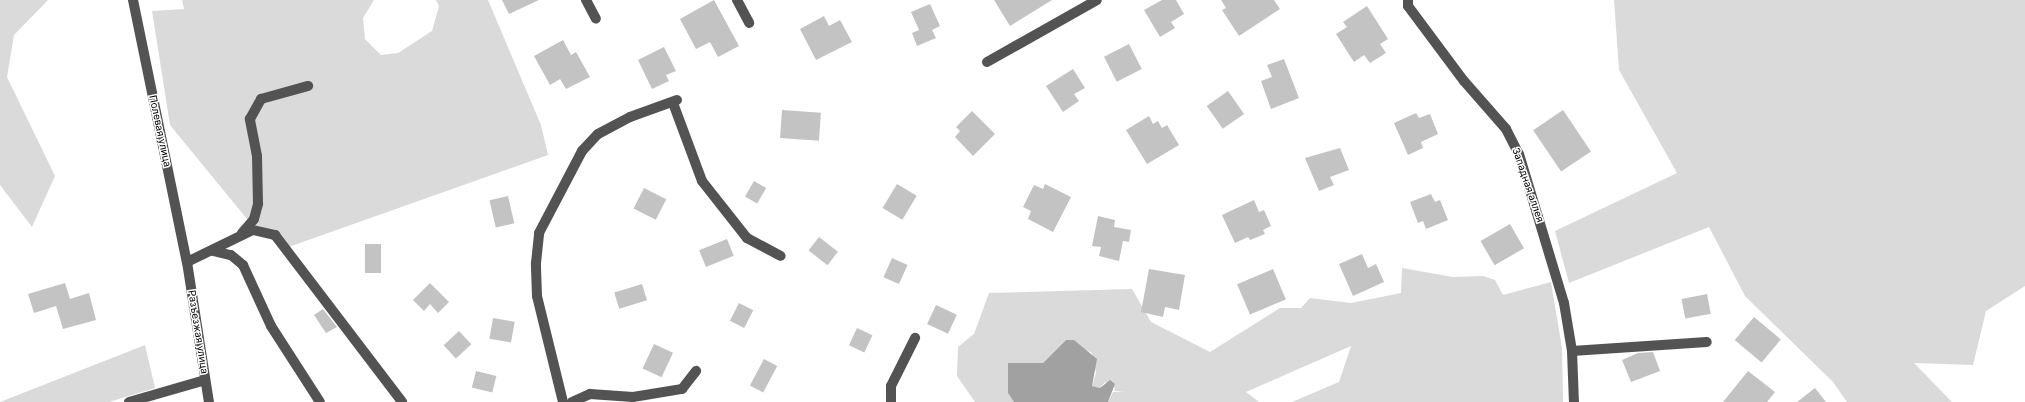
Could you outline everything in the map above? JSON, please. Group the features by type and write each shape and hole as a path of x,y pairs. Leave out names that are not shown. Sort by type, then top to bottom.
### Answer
{"street":[{"name":"Полевая улица","path":"133,0 187,262"},
{"path":"586,0 596,19"},
{"path":"737,0 749,23"},
{"path":"987,62 1096,0"},
{"name":"Западная аллея","path":"1408,0 1408,6 1464,81 1506,129 1519,154 1564,304 1572,350 1574,402"},
{"path":"187,262 213,251 242,234 254,219 258,204 256,156 250,119 261,99 308,86"},
{"path":"562,402 537,296 536,263 540,233 582,151 598,134 630,117 675,101 702,181 747,238 780,256"},
{"path":"242,234 266,231 281,240 402,402"},
{"path":"213,251 231,255 243,265 271,326 320,402"},
{"name":"Разъезжая улица","path":"187,262 209,402"},
{"path":"891,402 891,386 915,338"},
{"path":"1572,350 1707,342"},
{"path":"572,402 590,394 633,397 682,389 696,371"},
{"path":"129,402 205,380"}],"shaded area":[{"path":"0,0 48,0 14,35 7,77 55,176 32,227 0,185"},
{"path":"182,0 374,0 363,18 365,39 381,55 398,53 432,31 439,6 436,0 488,0 541,125 548,155 283,249 247,219 170,125 152,11 184,9"},
{"path":"1614,0 2025,0 2025,286 1986,311 1973,365 1914,363 1952,402 1847,402 1833,382 1745,296 1709,227 1569,283 1555,231 1677,173 1619,70"},
{"path":"1402,268 1453,277 1483,276 1495,280 1503,295 1551,282 1562,348 1563,402 1292,402 1339,382 1351,346 1246,392 1259,402 1108,402 1113,392 1125,391 1114,391 1115,388 1105,382 1100,388 1092,386 1096,373 1092,353 1066,340 1043,363 1009,369 1008,393 1014,402 975,402 957,376 958,347 974,334 989,293 1132,289 1151,322 1210,352 1280,308 1301,308 1310,298 1351,303 1401,293"},
{"path":"1066,340 1074,340 1097,359 1092,386 1100,388 1110,380 1115,384 1108,402 1014,402 1008,393 1008,363 1043,363"},
{"path":"145,345 155,388 109,402 0,402"}],"building":[{"path":"502,0 539,0 509,14"},
{"path":"714,0 739,46 718,57 710,42 696,49 680,19"},
{"path":"994,0 1052,0 1010,26"},
{"path":"1162,0 1176,0 1184,14 1171,22 1175,28 1160,37 1144,10"},
{"path":"1221,0 1274,0 1280,9 1239,36 1222,10 1226,8"},
{"path":"930,4 940,26 932,30 936,38 917,46 912,33 919,30 911,12"},
{"path":"1367,6 1388,39 1380,44 1386,53 1370,63 1364,55 1354,62 1336,34 1347,27 1343,22"},
{"path":"824,16 829,26 840,20 852,42 816,60 800,29"},
{"path":"563,40 571,55 576,52 590,77 566,89 560,79 550,85 534,56"},
{"path":"1129,44 1142,69 1117,82 1104,57"},
{"path":"664,47 676,71 666,75 669,81 652,89 638,60"},
{"path":"1284,59 1299,98 1271,109 1261,81 1272,77 1267,65"},
{"path":"1073,69 1085,88 1074,94 1079,101 1063,112 1046,86"},
{"path":"1228,91 1244,114 1223,129 1207,106"},
{"path":"782,110 821,113 819,141 780,138"},
{"path":"1563,110 1591,151 1561,172 1533,130"},
{"path":"972,111 995,134 973,156 955,137 960,131 956,127"},
{"path":"1416,113 1419,118 1430,114 1438,134 1421,142 1423,148 1408,155 1394,123"},
{"path":"1149,116 1153,124 1158,121 1162,128 1167,125 1179,145 1147,164 1126,130"},
{"path":"1340,148 1349,170 1330,177 1334,185 1319,191 1305,158"},
{"path":"754,181 766,188 757,204 745,197"},
{"path":"897,184 917,196 902,220 883,208"},
{"path":"1045,184 1071,197 1053,232 1028,219 1031,211 1023,207 1034,185 1043,189"},
{"path":"644,188 666,199 656,220 634,208"},
{"path":"1431,194 1435,202 1440,200 1448,220 1426,229 1423,221 1418,223 1410,202"},
{"path":"508,196 514,223 496,228 489,200"},
{"path":"1254,200 1259,212 1264,210 1271,226 1263,230 1265,234 1250,240 1248,237 1235,243 1222,215"},
{"path":"1098,216 1115,220 1114,227 1131,230 1129,242 1123,241 1119,261 1099,256 1101,247 1092,246"},
{"path":"1510,224 1524,248 1495,265 1481,241"},
{"path":"819,237 838,252 827,265 809,250"},
{"path":"727,239 734,256 706,267 699,250"},
{"path":"365,244 381,244 381,273 365,273"},
{"path":"1362,254 1368,268 1376,264 1384,282 1353,296 1339,264"},
{"path":"892,258 908,265 899,284 883,277"},
{"path":"1149,269 1185,275 1179,310 1165,307 1163,317 1141,312"},
{"path":"1273,269 1286,299 1250,315 1237,284"},
{"path":"65,283 70,299 89,293 96,320 63,329 56,306 34,313 28,294"},
{"path":"430,283 449,302 438,313 430,304 424,311 413,300"},
{"path":"642,284 647,300 619,309 614,292"},
{"path":"1707,294 1711,314 1685,319 1681,299"},
{"path":"739,303 753,310 744,328 730,321"},
{"path":"936,305 957,315 948,334 927,324"},
{"path":"323,309 337,327 326,333 314,315"},
{"path":"1754,317 1781,339 1762,362 1735,340"},
{"path":"493,318 515,322 511,343 489,339"},
{"path":"857,328 872,335 864,352 849,345"},
{"path":"459,331 471,344 456,358 444,345"},
{"path":"654,344 673,353 662,377 643,368"},
{"path":"1653,352 1660,371 1631,382 1622,360 1638,353"},
{"path":"764,359 777,366 763,393 750,385"},
{"path":"476,371 496,376 492,393 472,387"},
{"path":"1748,371 1775,392 1767,402 1723,402"},
{"path":"1815,388 1826,402 1797,402"}]}
